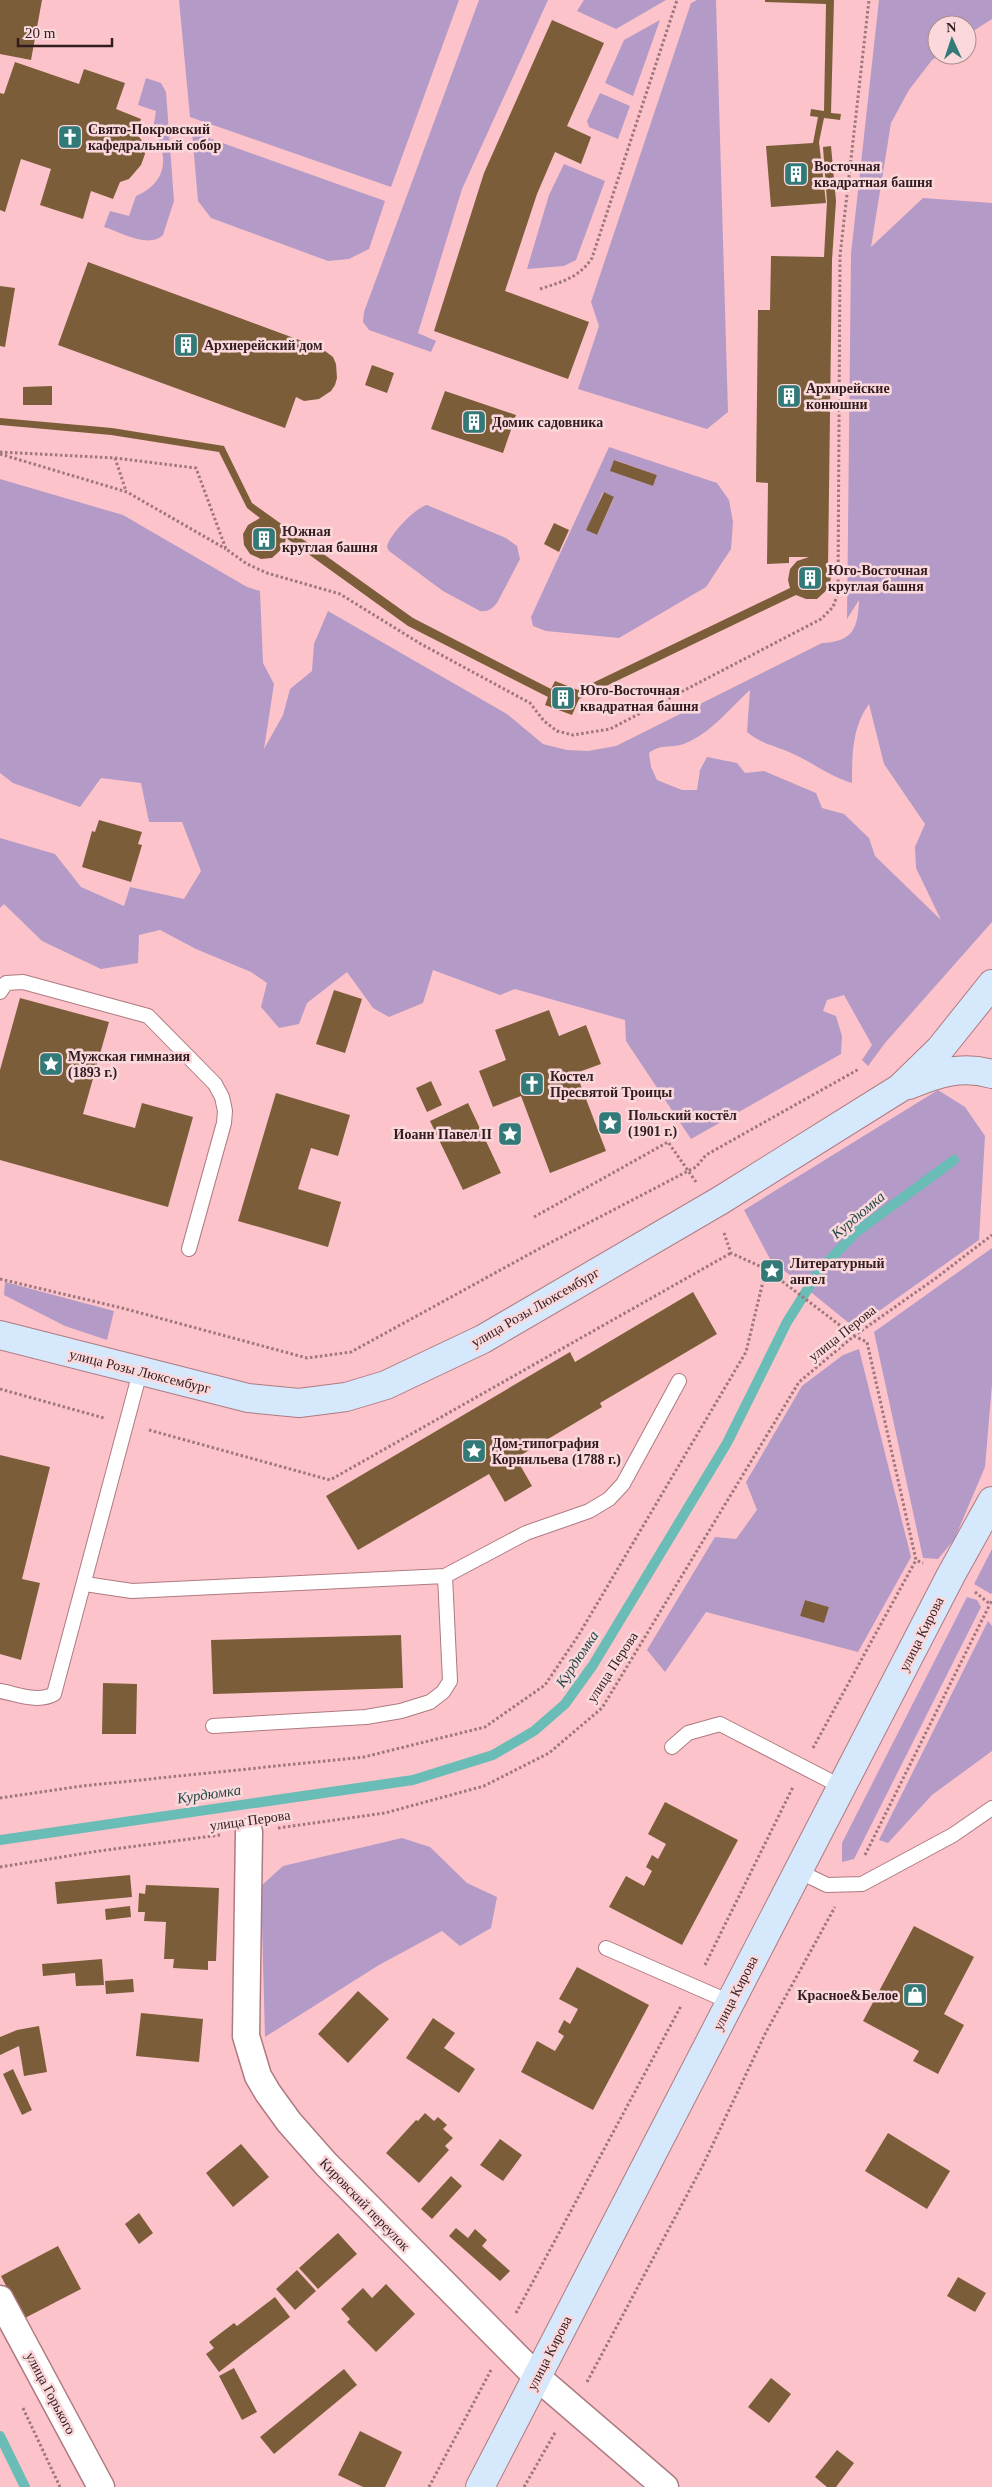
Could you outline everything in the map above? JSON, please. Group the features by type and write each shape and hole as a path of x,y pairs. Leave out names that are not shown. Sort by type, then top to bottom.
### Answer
{"main road":[{"name":"улица Розы Люксембург","path":"0,1335 248,1398 299,1402 346,1397 386,1385 483,1339 713,1205 900,1088 940,1048 992,984"},
{"path":"900,1088 931,1075 954,1069 977,1069 992,1074"},
{"name":"улица Кирова","path":"480,2487 798,1871 992,1501"}],"street":[{"name":"Кировский переулок","path":"249,1832 246,2036 258,2076 289,2122 326,2164 537,2377 665,2487"},
{"name":"улица Горького","path":"0,2299 101,2487"}],"lane":[{"path":"0,992 6,983 23,982 139,1012 158,1024 215,1084 222,1097 225,1111 224,1123 189,1249"},
{"path":"0,1691 37,1698 46,1698 54,1694 85,1584 140,1372"},
{"path":"85,1584 132,1591 445,1576 526,1533 589,1512 609,1499 623,1484 679,1380"},
{"path":"214,1726 366,1717 401,1711 430,1702 443,1692 450,1681 445,1576"},
{"path":"672,1747 688,1733 720,1724 842,1787"},
{"path":"798,1871 827,1885 862,1884 953,1835 992,1808"},
{"path":"606,1948 730,2002"}],"path":[{"path":"540,289 579,274 592,258 677,0"},
{"path":"0,453 126,492 226,549 247,564 267,573 340,594 422,644 530,703 544,721 557,731 573,735 610,729 821,619 833,608 838,593 840,256 869,0"},
{"path":"0,453 114,458 196,468 226,549"},
{"path":"114,458 126,492"},
{"path":"0,1278 122,1308 307,1358 350,1352 546,1245 688,1171 696,1166 706,1155 859,1069"},
{"path":"534,1217 668,1142 713,1205 731,1253 766,1269 825,1312 854,1336 868,1342 916,1560 812,1749"},
{"name":"улица Перова","path":"0,1867 99,1851 385,1812 484,1786 549,1754 602,1708 799,1382 854,1336 936,1278 992,1235"},
{"path":"916,1560 931,1567"},
{"path":"970,1587 991,1602 992,1609"},
{"path":"863,1860 991,1602"},
{"path":"703,1969 794,1784"},
{"path":"585,2385 703,2165 766,2032 835,1907"},
{"path":"514,2316 685,2000"},
{"path":"429,2487 492,2368"},
{"path":"20,2403 60,2487"},
{"path":"524,2487 559,2427"}],"shaded area":[{"path":"179,0 459,0 391,187 190,117"},
{"path":"479,0 548,0 462,189 418,333 436,341 431,352 369,330 363,322 364,312"},
{"path":"584,0 666,0 616,29 577,11"},
{"path":"697,0 716,0 728,412 707,429 578,389 599,326 591,302 691,3"},
{"path":"879,0 992,0 992,19 977,29 977,15 927,15 928,65 909,90 891,123 871,247 923,198 992,203 992,922 885,1043 868,1066 862,1060 872,1045 844,995 827,1000 823,1011 836,1016 842,1036 841,1054 691,1139 626,1041 625,1020 515,989 500,995 433,970 423,1003 389,1017 373,1008 347,972 307,1003 299,1024 279,1028 261,1007 267,983 251,972 196,949 160,930 139,935 138,963 101,969 42,941 4,904 0,908 0,838 55,854 81,887 124,906 130,887 184,899 201,871 182,822 149,822 141,783 101,778 80,807 13,783 0,773 0,479 123,515 247,587 260,591 263,663 274,684 264,749 283,715 290,689 312,671 314,644 328,611 507,714 543,744 567,750 588,751 616,746 822,643 841,640 852,632 855,626 859,600 847,619 851,254","holes":["750,690 747,732 852,783 856,732 863,713 869,704 884,764 925,824 915,847 916,868 941,920 875,856 869,838 844,814 822,808 816,793 764,771 745,773 737,763 707,757 700,770 697,790 682,790 657,780 651,767 649,753 658,748 681,745 695,739 712,727"]},
{"path":"660,20 633,96 605,83 624,40"},
{"path":"146,78 161,83 166,92 174,201 163,235 157,239 142,240 104,227 110,211 129,216 136,196 147,190 160,176 163,158 162,149 153,129 156,111 138,105"},
{"path":"600,93 630,106 618,139 589,127 587,121"},
{"path":"192,132 385,201 369,249 349,259 328,261 211,218 198,201"},
{"path":"564,164 605,181 576,260 564,266 527,269 549,195"},
{"path":"609,447 717,483 729,500 733,522 731,549 706,587 619,638 546,631 533,626 531,617","holes":["615,460 657,475 653,486 611,471","603,492 614,498 597,535 587,530"]},
{"path":"427,505 506,538 517,546 520,559 497,603 490,610 480,611 443,591 389,551 387,547 389,542 398,529 416,511"},
{"path":"938,1090 965,1107 985,1136 979,1240 855,1328 770,1259 744,1210"},
{"path":"992,1248 992,1384 985,1467 954,1540 938,1559 923,1558 874,1332"},
{"path":"5,1282 114,1311 107,1340 65,1326 4,1295"},
{"path":"859,1349 911,1557 858,1652 706,1612 665,1672 647,1650 715,1537 736,1539 757,1510 746,1482 802,1386 843,1355","holes":["805,1600 829,1607 824,1623 800,1616"]},
{"path":"992,1549 992,1593 991,1594 974,1584"},
{"path":"967,1597 977,1600 981,1607 854,1859 842,1862 842,1843"},
{"path":"988,1621 992,1626 992,1751 932,1795 888,1843 879,1840"},
{"path":"402,1838 430,1847 467,1883 497,1897 491,1928 460,1946 442,1931 379,1965 265,2037 261,1886 283,1866"}],"building":[{"path":"0,0 42,0 31,60 0,54"},
{"name":"Восточная квадратная башня","path":"765,0 834,0 831,113 841,114 840,120 824,118 819,142 826,203 771,207 766,146 813,143 818,117 810,116 811,109 824,111 826,4 765,2"},
{"path":"552,20 604,43 567,126 591,137 581,164 555,152 537,194 505,291 589,322 568,379 434,331 484,173"},
{"name":"Свято-Покровский кафедральный собор","path":"15,62 79,84 84,69 125,83 116,109 141,119 136,133 143,142 145,154 141,165 129,179 120,182 113,199 91,191 83,219 40,205 51,169 21,159 5,212 0,210 0,93 4,94"},
{"path":"831,146 836,201 832,260 828,568 831,577 829,588 817,599 806,599 796,595 579,699 572,715 545,705 548,697 408,626 286,538 284,547 272,558 261,559 250,554 244,545 243,534 248,525 260,518 247,508 219,452 111,435 0,425 0,418 112,428 224,446 252,503 413,618 551,689 555,681 578,690 790,588 788,580 790,569 797,561 809,557 789,557 789,563 767,564 768,483 756,482 758,310 770,310 771,256 824,257 827,202 823,147"},
{"name":"Архиерейский дом","path":"88,262 321,348 333,357 336,364 337,378 335,385 331,391 319,399 304,401 296,397 285,428 58,345"},
{"path":"0,286 15,288 5,347 0,346"},
{"path":"372,365 394,373 387,393 365,385"},
{"path":"52,386 52,405 23,405 23,387"},
{"name":"Домик садовника","path":"445,391 516,415 503,453 431,429"},
{"path":"614,460 657,475 653,486 610,471"},
{"path":"604,492 614,497 597,535 586,530"},
{"path":"554,523 569,530 559,552 544,544"},
{"path":"99,820 142,832 138,844 142,845 131,882 82,867 92,831 95,832"},
{"path":"334,990 362,999 345,1053 316,1044"},
{"path":"20,998 109,1022 83,1114 135,1128 142,1103 193,1117 168,1207 0,1160 0,1070"},
{"name":"Костел Пресвятой Троицы","path":"549,1010 559,1036 586,1025 601,1064 576,1073 606,1151 550,1173 521,1096 493,1107 479,1071 506,1060 495,1030"},
{"path":"431,1081 442,1105 427,1112 416,1088"},
{"path":"276,1093 350,1115 338,1156 311,1148 298,1189 341,1202 328,1247 238,1221"},
{"path":"468,1103 501,1173 463,1190 430,1121"},
{"path":"693,1292 717,1334 600,1403 602,1407 516,1458 532,1486 505,1502 489,1474 358,1550 326,1496 570,1352 575,1362"},
{"path":"0,1455 50,1467 22,1579 40,1583 21,1660 0,1654"},
{"path":"805,1600 829,1607 824,1623 800,1616"},
{"path":"401,1635 403,1688 213,1694 211,1640"},
{"path":"103,1683 137,1684 136,1734 102,1734"},
{"path":"665,1802 738,1840 682,1945 609,1907 626,1876 644,1886 652,1871 646,1867 652,1855 658,1859 666,1844 648,1834"},
{"path":"130,1875 132,1897 57,1904 55,1882"},
{"path":"146,1885 219,1888 216,1961 208,1961 208,1970 173,1968 174,1959 164,1959 166,1922 144,1921 145,1912 138,1912 139,1893 145,1894"},
{"path":"130,1906 131,1917 106,1920 105,1909"},
{"name":"Красное&Белое","path":"914,1926 974,1957 944,2014 964,2025 938,2074 913,2061 919,2051 863,2021"},
{"path":"102,1959 104,1985 76,1986 75,1973 43,1976 42,1964"},
{"path":"577,1967 649,2005 593,2110 521,2072 537,2041 555,2051 564,2036 558,2032 564,2020 570,2024 578,2009 559,1999"},
{"path":"133,1979 134,1992 106,1994 105,1981"},
{"path":"358,1991 389,2019 348,2063 318,2034"},
{"path":"141,2013 203,2019 199,2062 136,2056"},
{"path":"433,2018 455,2033 444,2048 475,2069 459,2093 406,2058"},
{"path":"39,2026 47,2072 24,2076 19,2046 0,2055 0,2037 17,2030"},
{"path":"13,2069 32,2110 22,2115 3,2074"},
{"path":"425,2113 434,2121 438,2117 447,2125 443,2129 453,2138 445,2146 449,2150 419,2183 386,2153 416,2120 418,2121"},
{"path":"888,2133 950,2171 927,2209 865,2171"},
{"path":"500,2139 522,2155 503,2181 480,2165"},
{"path":"241,2144 269,2177 233,2207 206,2173"},
{"path":"451,2176 462,2186 432,2219 421,2209"},
{"path":"139,2213 153,2233 139,2244 125,2224"},
{"path":"456,2228 468,2238 475,2229 487,2240 482,2246 510,2271 500,2281 449,2236"},
{"path":"338,2233 357,2254 318,2289 299,2268"},
{"path":"58,2246 81,2289 23,2319 1,2276"},
{"path":"297,2270 316,2291 295,2310 276,2289"},
{"path":"958,2277 986,2293 975,2312 947,2296"},
{"path":"386,2284 415,2314 376,2352 347,2322 350,2319 341,2309 363,2288 372,2298"},
{"path":"275,2297 290,2317 219,2372 206,2354 214,2348 209,2342 234,2323 237,2326"},
{"path":"234,2368 257,2412 242,2420 219,2376"},
{"path":"344,2369 357,2385 274,2454 260,2437"},
{"path":"771,2378 791,2394 769,2423 748,2407"},
{"path":"360,2431 402,2452 385,2487 363,2487 338,2475"},
{"path":"837,2450 854,2463 836,2487 827,2487 815,2477"}],"waterway":[{"name":"Курдюмка","path":"0,1840 413,1780 493,1755 534,1731 565,1704 593,1665 727,1443 787,1322 819,1271 855,1233 954,1160"},
{"path":"0,2436 25,2487"}],"place":[{"name":"Свято-Покровский кафедральный собор","path":"70,137"},
{"name":"Восточная квадратная башня","path":"796,174"},
{"name":"Архиерейский дом","path":"186,345"},
{"name":"Архирейские конюшни","path":"789,396"},
{"name":"Домик садовника","path":"474,422"},
{"name":"Южная круглая башня","path":"264,539"},
{"name":"Юго-Восточная круглая башня","path":"810,578"},
{"name":"Юго-Восточная квадратная башня","path":"563,698"},
{"name":"Мужская гимназия (1893 г.)","path":"51,1064"},
{"name":"Костел Пресвятой Троицы","path":"532,1084"},
{"name":"Польский костёл (1901 г.)","path":"610,1123"},
{"name":"Иоанн Павел II","path":"510,1134"},
{"name":"Литературный ангел","path":"772,1271"},
{"name":"Дом-типография Корнильева (1788 г.)","path":"474,1451"},
{"name":"Красное&Белое","path":"915,1995"}]}
